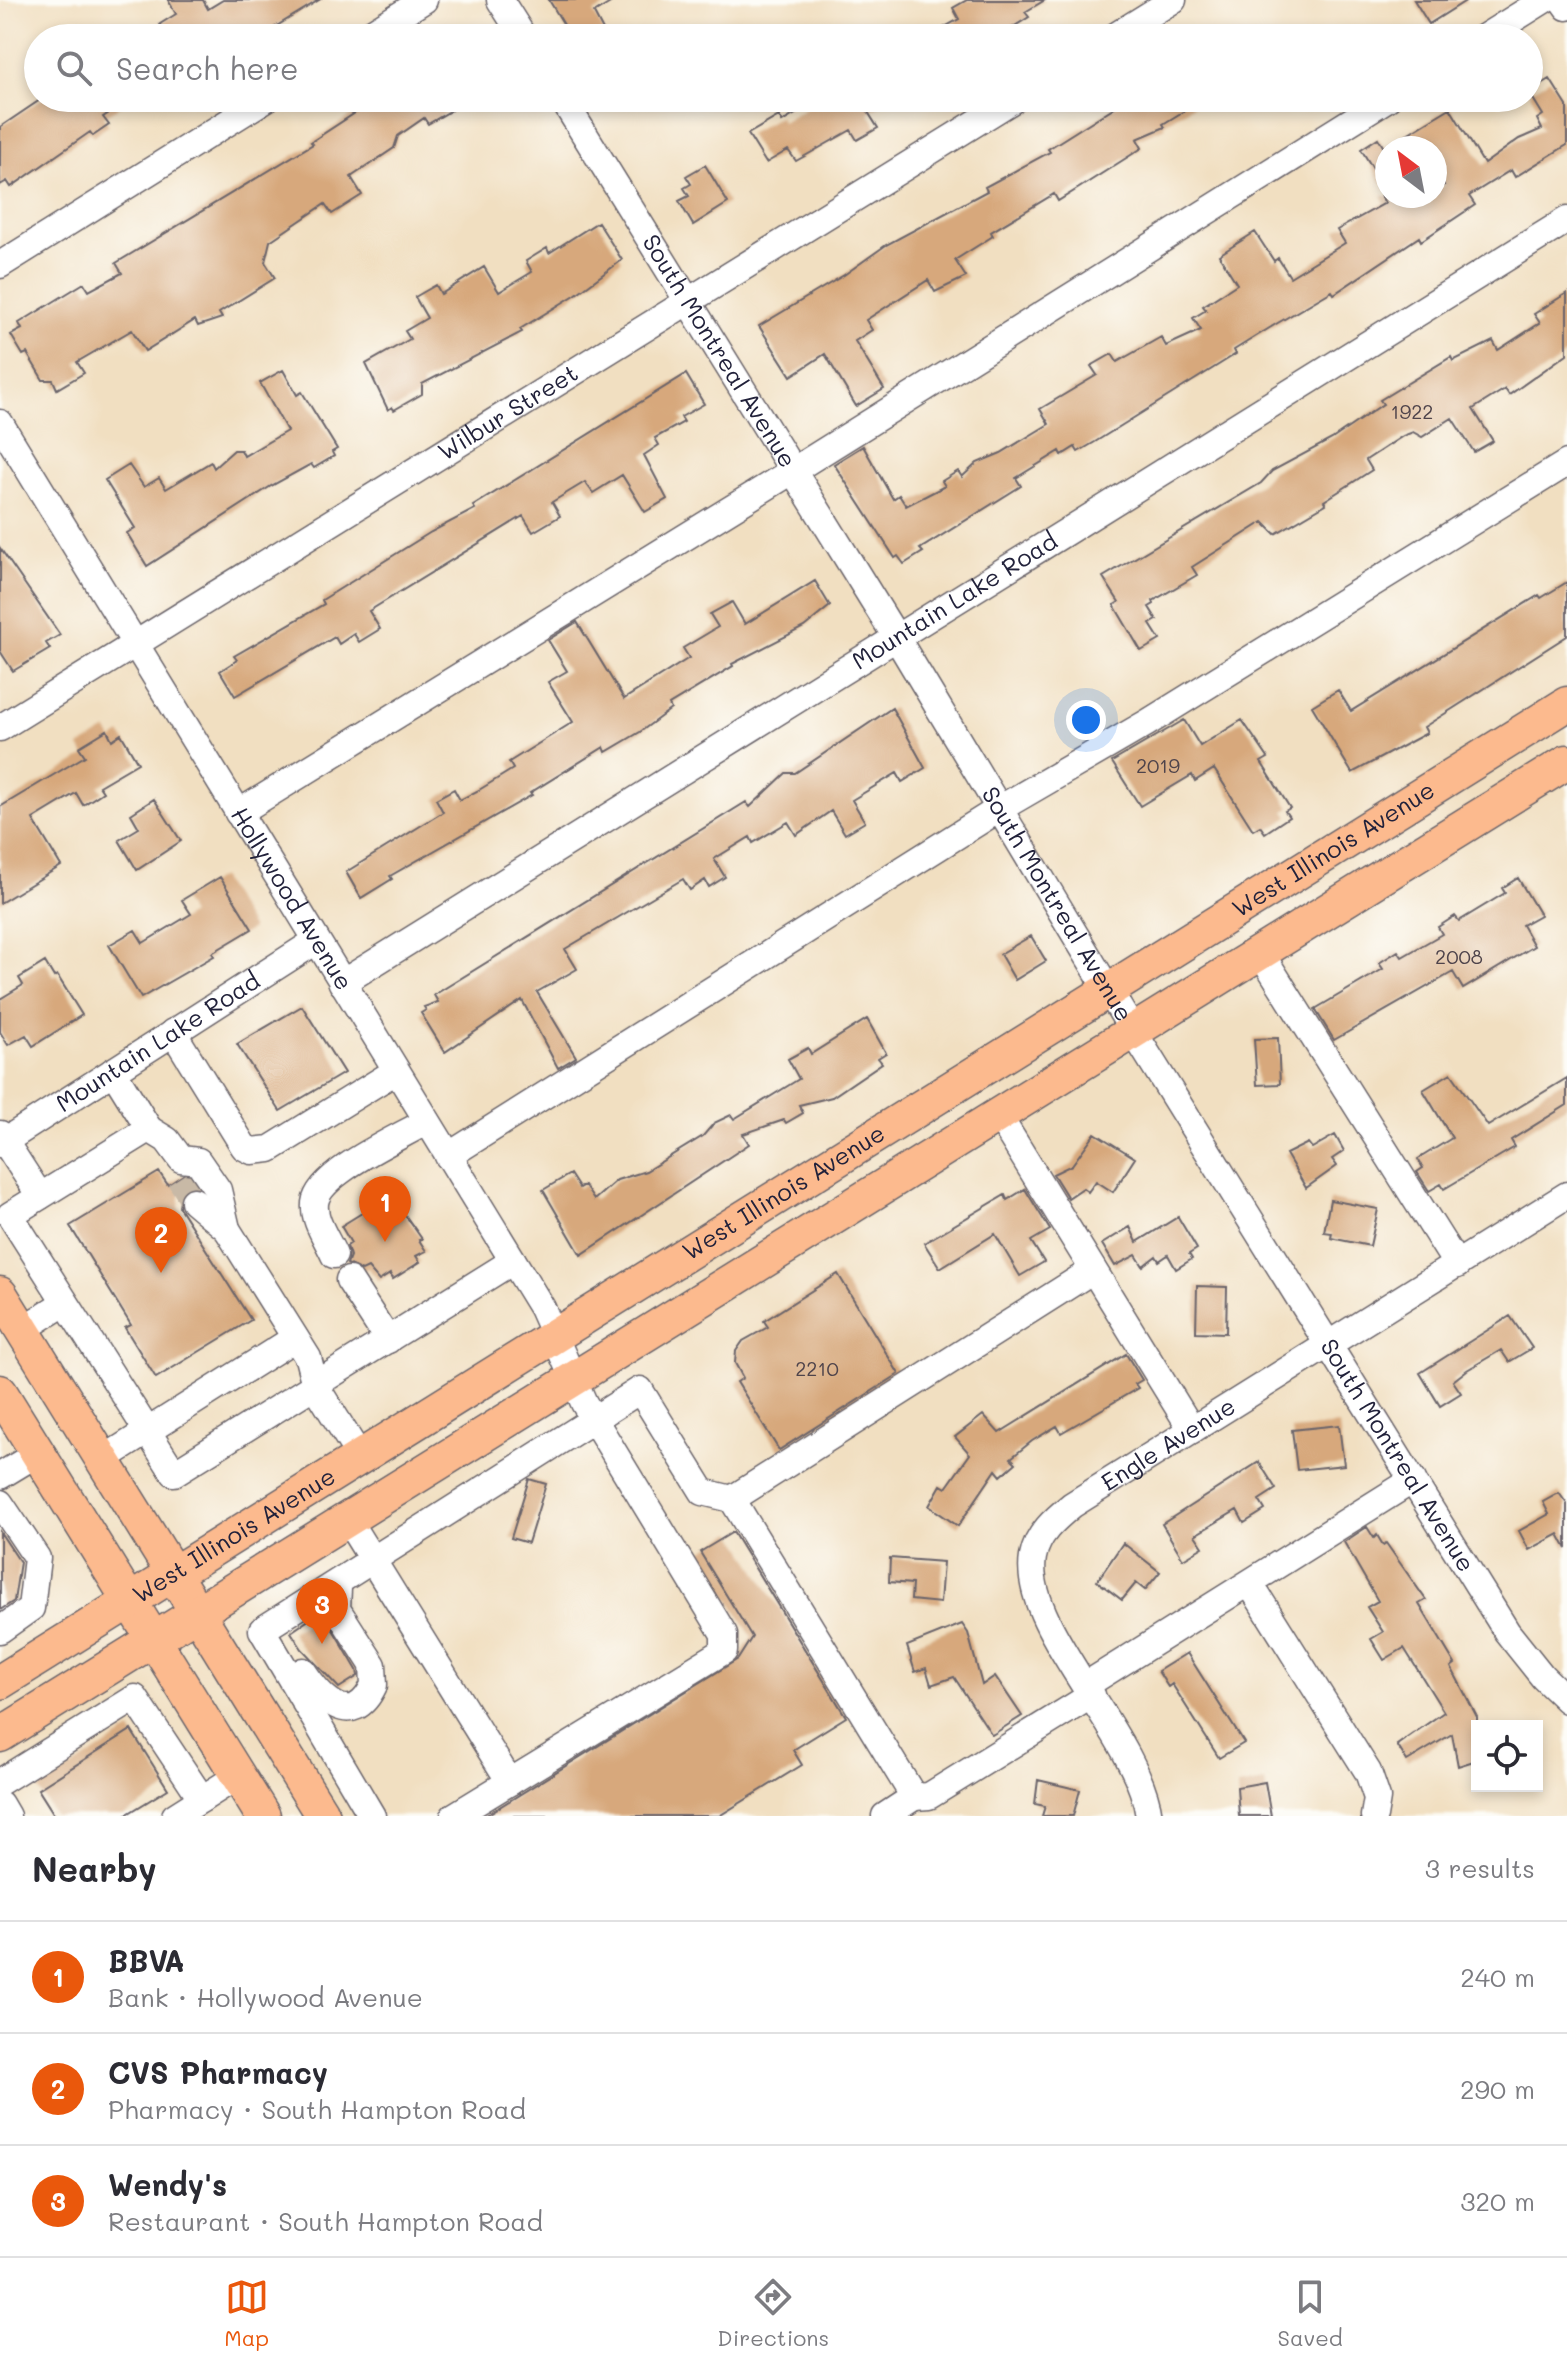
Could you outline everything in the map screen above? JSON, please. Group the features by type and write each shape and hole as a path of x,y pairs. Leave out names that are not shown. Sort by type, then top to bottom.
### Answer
{"main road":[{"name":"West Illinois Avenue","path":"0,1682 1567,704"},
{"path":"1495,749 1521,790"},
{"name":"West Illinois Avenue","path":"0,1735 1567,762"},
{"path":"0,1294 323,1816"},
{"path":"6,1413 38,1453 263,1816"}],"street":[{"path":"385,24 424,0"},
{"path":"500,0 515,24"},
{"path":"1134,24 1173,0"},
{"path":"1505,24 1544,0"},
{"path":"1562,0 1567,7"},
{"path":"0,265 245,112"},
{"name":"South Montreal Avenue","path":"571,112 794,470 1133,1031 1507,1632 1543,1677 1567,1700"},
{"name":"Wilbur Street","path":"0,728 994,112"},
{"path":"238,813 1366,112"},
{"name":"Mountain Lake Road","path":"342,983 1567,220"},
{"name":"Hollywood Avenue","path":"0,423 513,1261 555,1335 595,1419 724,1634 724,1651 510,1782"},
{"path":"448,1156 999,809 1147,723 1567,463"},
{"name":"Mountain Lake Road","path":"1,1140 316,941"},
{"path":"1260,952 1457,1265"},
{"path":"173,1032 244,1147 252,1151 270,1149 396,1071"},
{"path":"113,1071 149,1129 167,1140 180,1168 198,1161 218,1190 227,1229"},
{"path":"998,1115 1192,1430"},
{"path":"334,1255 317,1218 315,1201 324,1182 427,1121"},
{"path":"149,1129 10,1215 174,1473 513,1261"},
{"path":"1,1140 40,1196"},
{"name":"Engle Avenue","path":"1149,1816 1137,1771 1043,1613 1031,1580 1033,1554 1046,1527 1072,1505 1567,1195"},
{"path":"194,1201 227,1229 308,1358 315,1385 360,1457"},
{"path":"732,1499 1093,1270"},
{"path":"349,1280 388,1340"},
{"path":"22,1330 64,1303"},
{"path":"102,1460 295,1338"},
{"path":"263,1633 372,1559 640,1390 703,1492 732,1499 914,1797"},
{"path":"0,1476 38,1453"},
{"path":"885,1816 914,1797 929,1796 1413,1480"},
{"path":"0,1503 37,1558 34,1601 6,1626 35,1660"},
{"path":"347,1519 510,1782 454,1816"},
{"path":"1250,1584 1368,1772 1377,1798 1374,1816"},
{"path":"263,1633 281,1639 327,1702 344,1709 363,1701 370,1695 376,1675 337,1609 336,1585"},
{"path":"322,1732 339,1726 388,1692 382,1659 336,1585"},
{"path":"263,1633 372,1816"},
{"path":"0,1782 135,1698 202,1799"},
{"path":"175,1816 238,1776"},
{"path":"0,1804 7,1816"}],"building":[{"path":"168,0 203,0 208,9 223,0 319,0 280,24 160,24 176,14"},
{"path":"549,0 615,0 594,13 600,24 564,24"},
{"path":"967,0 1045,0 1025,12 1029,17 1018,24 950,24 959,19 953,8"},
{"path":"1414,0 1467,0 1429,24"},
{"path":"1550,79 1567,106 1567,145 1515,177 1511,170 1469,196 1475,205 1421,241 1419,237 1334,294 1332,291 1276,324 1234,350 1236,354 1095,442 1078,452 1075,447 1062,455 1060,451 1016,478 1021,486 920,549 923,552 904,564 898,556 895,558 834,464 863,446 893,499 899,495 906,506 945,486 942,481 958,471 962,477 977,463 1001,453 1049,424 1040,409 1097,375 1091,366 1112,354 1117,362 1161,337 1166,346 1201,330 1193,318 1206,310 1203,306 1237,284 1219,255 1255,232 1274,261 1278,258 1290,277 1345,243 1337,230 1376,208 1447,208 1447,136 1404,136 1443,112 1452,112 1484,164 1519,139 1542,129 1537,119 1543,112 1543,83"},
{"path":"24,111 111,112 103,117 109,125 93,136 90,132 11,187 7,181 0,185 0,127"},
{"path":"357,112 448,112 428,124 424,118 398,136 394,148 351,177 362,195 332,214 325,204 270,241 265,262 275,278 219,313 222,318 198,326 195,320 145,351 132,330 77,362 84,373 57,389 53,380 43,380 27,353 23,355 11,335 22,329 19,323 84,283 89,291 122,273 116,263 313,144 311,142"},
{"path":"799,112 868,112 878,128 857,140 851,130 796,161 788,150 766,163 748,134 779,116 782,122"},
{"path":"1107,112 1182,112 1163,124 1165,127 1137,139 1142,148 1079,188 1058,201 1054,194 991,232 993,236 955,260 966,277 935,292 928,280 866,320 872,330 855,341 884,389 856,406 825,354 791,376 759,326 844,275 886,245 987,191 985,187 1050,152 1048,149"},
{"path":"1375,140 1375,172 1361,149"},
{"path":"705,165 728,203 693,225 679,201 689,196 684,188 691,184 686,176"},
{"path":"598,222 622,260 575,295 520,329 522,332 422,384 422,394 394,410 392,407 388,410 366,364 410,339 405,331 427,318 415,297 436,285 441,294 484,267 499,292 532,272 526,261 547,248 549,253"},
{"path":"1567,293 1567,354 1509,395 1505,389 1473,409 1493,441 1474,452 1452,418 1422,437 1413,432 1403,436 1366,460 1372,470 1324,501 1326,504 1275,534 1263,522 1192,567 1197,575 1153,601 1154,604 1149,607 1157,620 1150,624 1160,640 1141,651 1114,605 1119,602 1103,577 1261,483 1272,471 1332,439 1383,404 1380,400 1451,357 1453,361 1493,341 1498,350 1540,323 1534,314"},
{"path":"283,370 297,395 302,392 337,449 332,452 334,456 314,468 311,464 271,486 147,566 127,533 135,528 105,480 129,465 144,487 159,478 166,489 211,462 214,468 234,450 241,450 244,456 287,431 260,383"},
{"path":"686,374 704,404 681,417 684,422 655,438 659,445 644,455 667,499 645,512 622,475 593,493 585,482 552,502 560,516 533,532 523,516 369,611 380,629 359,642 354,634 339,644 335,637 235,696 220,671 237,660 234,656 324,604 322,600 431,532 475,509 473,506"},
{"path":"0,548 60,635 46,643 50,649 13,671 0,651"},
{"path":"815,581 830,606 804,627 732,664 669,705 671,709 640,732 606,752 604,747 530,793 532,795 390,876 392,879 361,898 346,872 443,812 436,799 454,789 460,800 479,790 513,769 509,762 573,722 548,682 567,671 548,640 577,622 624,699 689,658 683,648 718,627 710,614 732,602 745,624"},
{"path":"1567,582 1567,636 1424,727 1427,733 1352,773 1312,706 1338,690 1351,711 1539,595 1541,598"},
{"path":"892,708 925,768 902,782 897,773 852,800 865,822 845,834 831,811 796,835 788,822 753,843 750,837 714,859 725,877 709,887 705,880 690,890 683,879 565,949 577,969 537,992 576,1057 558,1068 522,1000 445,1052 421,1013 426,1010 424,1007 438,1002 434,995 746,802 750,807 786,773 795,773"},
{"path":"1184,720 1200,746 1242,720 1268,758 1261,762 1290,808 1285,811 1289,817 1265,833 1260,826 1253,830 1214,769 1195,781 1192,775 1140,806 1112,762"},
{"path":"107,730 112,740 121,734 138,763 99,786 103,792 83,805 76,793 33,819 61,866 0,903 0,807 85,756 79,747"},
{"path":"154,799 181,841 137,870 119,840 139,828 131,814"},
{"path":"220,877 252,929 212,953 214,956 141,998 109,945 135,930 143,943 191,914 182,900"},
{"path":"1518,878 1540,915 1522,925 1534,946 1463,989 1453,972 1334,1040 1315,1009 1383,969 1379,963 1398,951 1402,957 1442,934 1438,927 1455,916 1459,921 1505,893 1502,888"},
{"path":"1031,936 1046,961 1015,980 1000,954"},
{"path":"45,962 82,1015 33,1046 26,1035 8,1045 0,1032 0,999 23,985 19,978"},
{"path":"302,1006 344,1073 280,1111 237,1044"},
{"path":"867,1019 886,1053 878,1058 882,1063 832,1097 799,1105 803,1113 786,1123 784,1120 743,1134 749,1144 581,1255 543,1190 570,1174 579,1188 584,1185 594,1200 617,1180 646,1171 703,1136 714,1123 731,1115 734,1119 799,1079 788,1059 808,1048 811,1054"},
{"path":"1278,1038 1280,1084 1257,1085 1254,1039"},
{"path":"1451,1073 1488,1126 1567,1078 1567,1105 1511,1140 1515,1147 1444,1189 1441,1184 1429,1191 1417,1172 1423,1168 1418,1159 1452,1138 1423,1090"},
{"path":"1095,1133 1135,1158 1113,1192 1096,1181 1088,1192 1083,1188 1068,1198 1053,1174 1072,1165"},
{"path":"1335,1135 1344,1151 1332,1159 1337,1166 1306,1188 1286,1154 1308,1143 1312,1148"},
{"path":"159,1172 168,1185 183,1175 189,1176 195,1185 181,1191 179,1207 251,1320 156,1378 125,1328 131,1325 70,1226"},
{"path":"1025,1189 1050,1230 1031,1241 1044,1262 1020,1276 995,1234 940,1268 924,1243 1005,1195 1007,1200"},
{"path":"391,1195 422,1239 419,1240 426,1251 416,1256 420,1262 393,1279 390,1274 379,1281 368,1268 362,1271 347,1264 350,1256 347,1246 351,1243 341,1226"},
{"path":"1330,1200 1378,1209 1370,1246 1331,1238 1332,1233 1324,1232"},
{"path":"1178,1217 1197,1249 1189,1254 1192,1259 1176,1269 1168,1255 1159,1261 1156,1256 1143,1266 1136,1255 1115,1266 1102,1244 1130,1227 1137,1242"},
{"path":"838,1274 899,1374 779,1450 737,1382 743,1378 735,1363 736,1351 743,1341 768,1327 764,1321"},
{"path":"1197,1286 1227,1287 1226,1333 1196,1332"},
{"path":"1510,1316 1532,1348 1509,1362 1501,1350 1467,1370 1453,1381 1461,1393 1440,1406 1420,1373"},
{"path":"1126,1354 1142,1380 1135,1384 1138,1388 1061,1433 1057,1426 1032,1441 1011,1458 1016,1463 1001,1476 996,1470 958,1526 929,1506 941,1485 946,1488 970,1454 955,1437 983,1415 999,1433"},
{"path":"1339,1425 1344,1465 1297,1470 1292,1430"},
{"path":"1259,1462 1276,1489 1259,1500 1265,1510 1244,1523 1237,1510 1195,1535 1203,1547 1183,1559 1162,1524"},
{"path":"529,1479 546,1484 528,1543 511,1538"},
{"path":"1559,1493 1567,1504 1567,1549 1559,1534 1529,1550 1519,1531 1549,1514 1543,1502"},
{"path":"1367,1527 1374,1538 1377,1535 1383,1545 1386,1543 1426,1600 1419,1604 1455,1664 1451,1667 1477,1717 1477,1720 1471,1720 1471,1762 1458,1766 1452,1734 1407,1761 1397,1745 1444,1712 1404,1648 1384,1660 1371,1639 1383,1632 1367,1607 1378,1601 1344,1542"},
{"path":"0,1532 20,1562 14,1601 0,1610"},
{"path":"733,1532 846,1717 793,1750 802,1765 719,1816 485,1816 738,1659 752,1637 700,1552"},
{"path":"1123,1543 1160,1572 1145,1590 1136,1583 1122,1600 1097,1581"},
{"path":"890,1558 943,1562 940,1603 911,1600 912,1584 889,1582"},
{"path":"322,1611 357,1670 358,1676 339,1688 302,1649 291,1632"},
{"path":"962,1624 968,1633 982,1685 995,1676 1022,1716 992,1735 954,1677 931,1685 926,1668 915,1672 907,1646"},
{"path":"1187,1653 1244,1743 1219,1758 1172,1684 1168,1687 1158,1671"},
{"path":"131,1730 168,1789 124,1816 55,1816 38,1789"},
{"path":"1038,1780 1080,1790 1073,1816 1042,1816 1045,1806 1035,1804"},
{"path":"1265,1782 1271,1816 1239,1816 1237,1787"}],"tunnel":[{"path":"179,1178 194,1201"}],"place":[{"name":"BBVA","path":"385,1242"},
{"name":"CVS Pharmacy","path":"161,1273"},
{"name":"Wendy's","path":"322,1644"}]}
